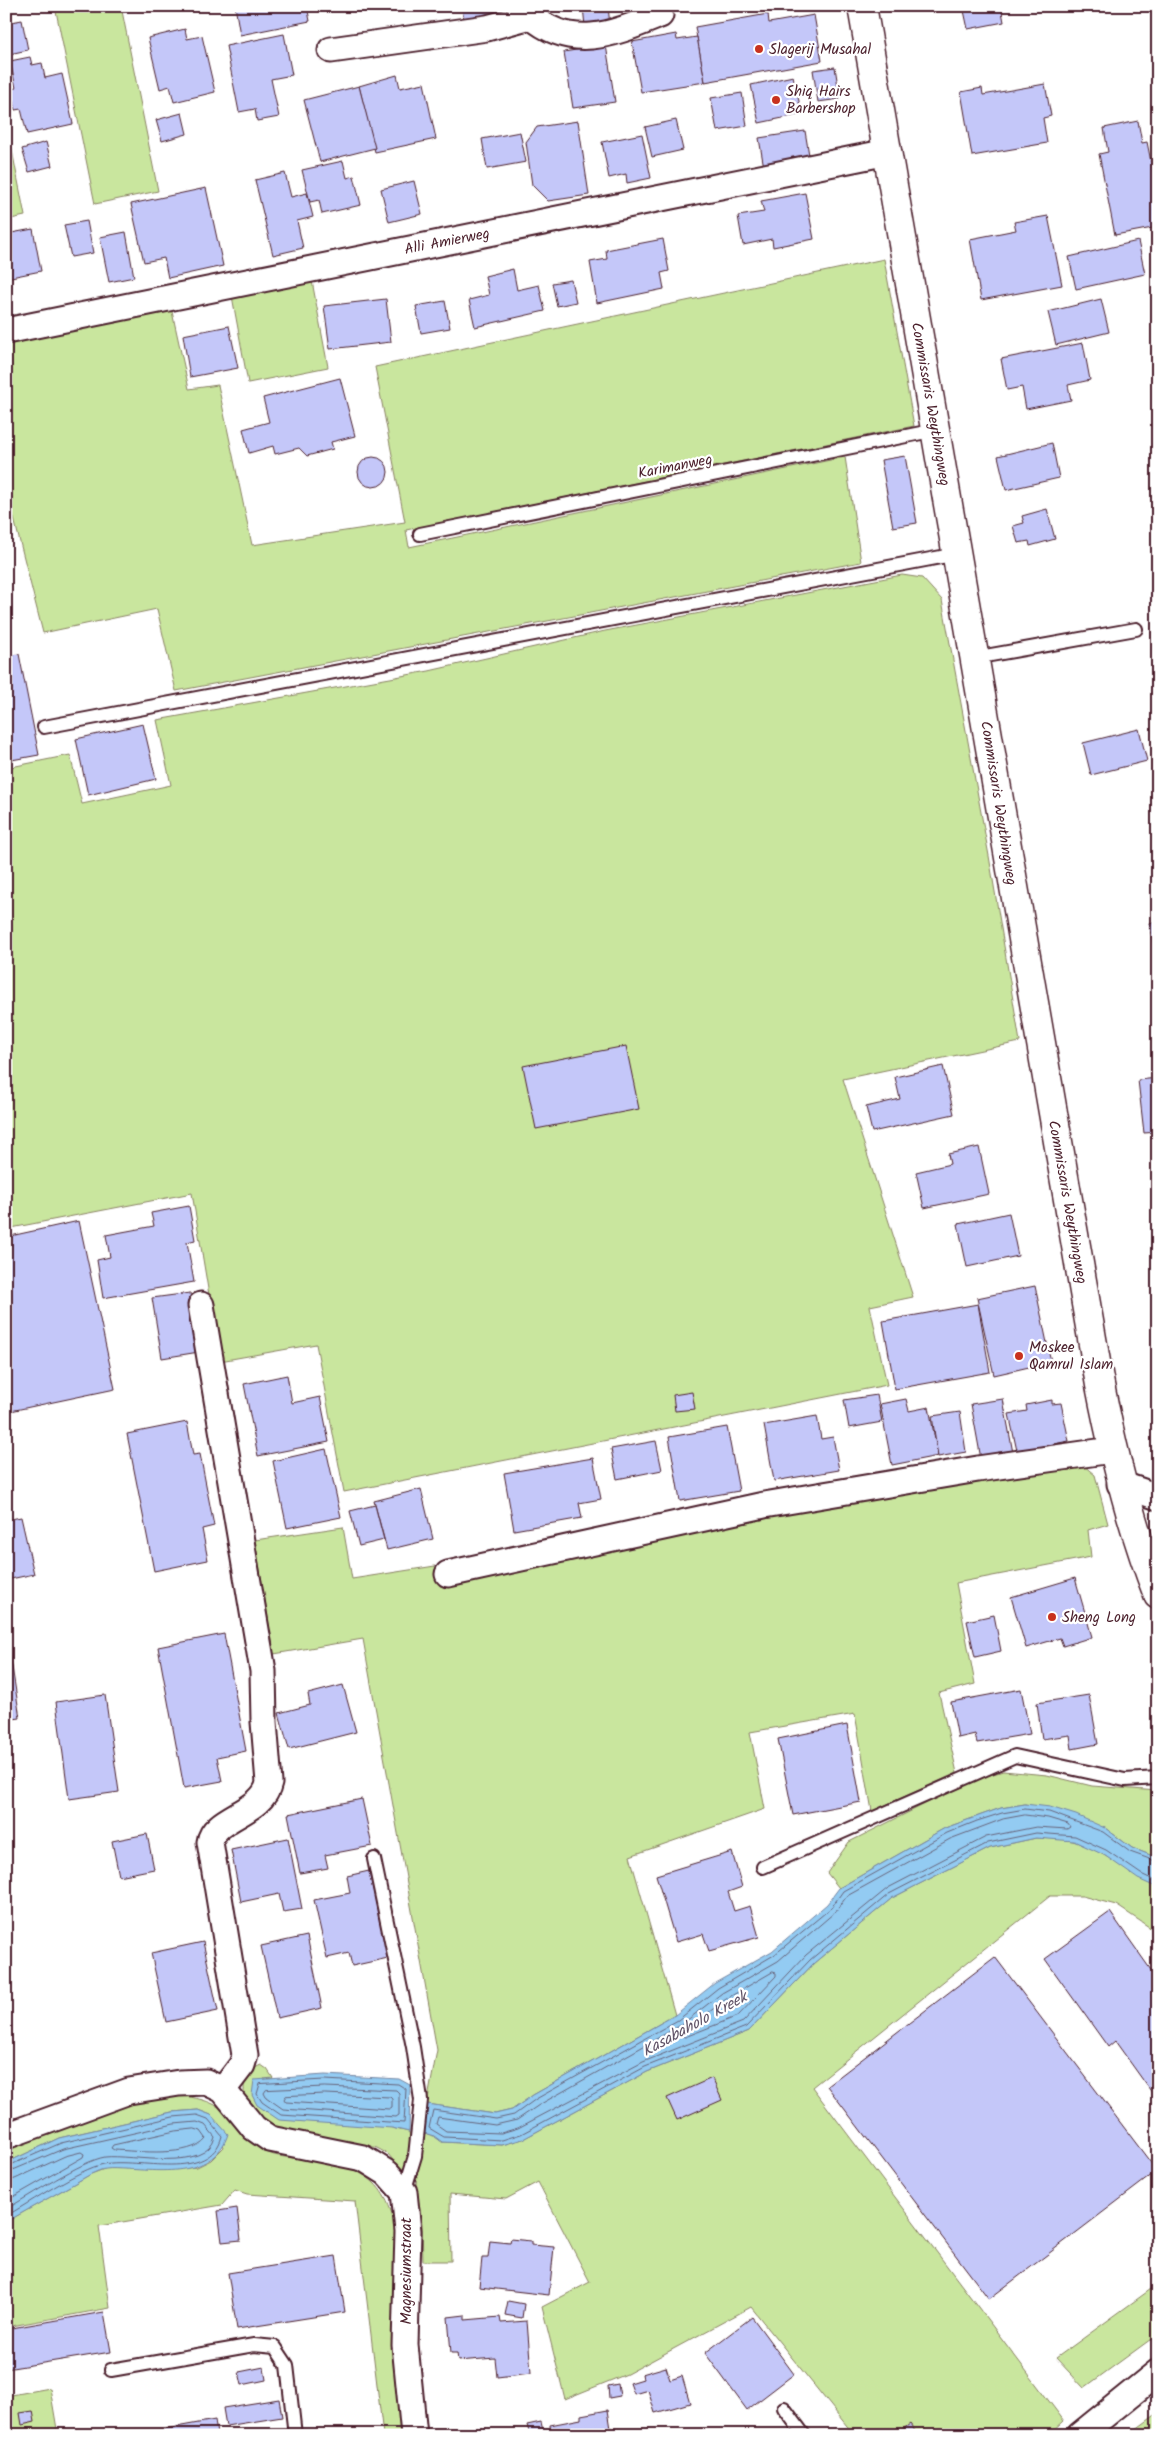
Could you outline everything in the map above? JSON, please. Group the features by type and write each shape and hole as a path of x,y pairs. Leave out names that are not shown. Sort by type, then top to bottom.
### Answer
{"main road":[{"name":"Commissaris Weythingweg","path":"862,6 1019,923 1112,1450 1140,1550 1158,1595"}],"street":[{"path":"331,50 487,28 530,11 544,27 562,33 585,37 615,32 660,15"},
{"name":"Alli Amierweg","path":"6,330 888,152"},
{"path":"200,1305 263,1671 264,1722 269,1784 268,1791 262,1799 215,1831 210,1842 244,2055 242,2065 223,2090"},
{"path":"448,1574 764,1505 978,1469 1112,1450"},
{"path":"1120,1484 1158,1497"},
{"path":"6,2136 129,2090 179,2083 206,2082 223,2090 254,2128 270,2139 363,2158 387,2173 404,2192"},
{"name":"Magnesiumstraat","path":"404,2192 408,2231 406,2345 414,2435"},
{"path":"1080,2435 1158,2372"}],"lane":[{"name":"Karimanweg","path":"420,534 936,430"},
{"path":"44,727 957,554"},
{"path":"974,658 1136,629"},
{"path":"764,1867 1015,1756 1125,1780 1158,1778"},
{"path":"374,1859 413,2047 421,2100 415,2156 404,2192"},
{"path":"111,2370 254,2345 276,2347 287,2365 295,2435"},
{"path":"784,2408 804,2435"}],"green space":[{"path":"55,6 121,6 158,191 95,204"},
{"path":"6,120 25,216 6,220"},
{"path":"884,259 914,426 406,530 409,547 845,457 861,562 176,691 157,609 43,633 6,487 6,340 171,307 189,389 218,385 252,545 405,522 375,367"},
{"path":"312,281 328,367 248,383 232,296"},
{"path":"902,575 922,578 942,600 989,856 1020,1042 843,1079 913,1297 870,1306 887,1385 344,1492 316,1344 220,1361 192,1193 6,1229 6,768 70,755 82,804 171,785 157,720 429,671 605,631"},
{"path":"1083,1465 1095,1475 1108,1524 1088,1530 1091,1557 956,1583 975,1684 939,1693 957,1773 872,1811 855,1714 750,1732 765,1809 630,1856 675,2015 533,2095 512,2110 495,2114 427,2104 437,2050 363,1639 274,1654 255,1540 343,1527 352,1579 435,1566 440,1586 765,1515"},
{"path":"1003,1771 1047,1775 1092,1786 1158,1791 1158,1858 1132,1848 1105,1828 1025,1804 1001,1808 945,1828 839,1888 827,1873 849,1842 973,1780"},
{"path":"1036,1838 1067,1840 1087,1846 1158,1888 1158,1933 1116,1905 1082,1896 1050,1896 812,2087 1064,2421 1049,2435 847,2435 851,2431 751,2307 627,2374 565,2399 542,2307 590,2282 538,2182 506,2199 450,2194 451,2261 423,2261 422,2224 416,2184 421,2137 424,2133 434,2136 442,2142 502,2145 523,2139 647,2072 749,2031 814,1963 892,1898 990,1848"},
{"path":"261,2065 267,2069 273,2078 264,2079 392,2128 409,2132 411,2140 406,2171 401,2170 388,2154 377,2148 297,2132 276,2126 259,2116 247,2104 244,2087 249,2073"},
{"path":"180,2095 202,2100 218,2107 229,2115 254,2142 270,2154 350,2169 374,2183 383,2195 391,2210 396,2230 403,2435 383,2435 355,2201 247,2194 235,2190 222,2205 99,2226 110,2308 6,2327 6,2222 91,2174 107,2168 167,2170 197,2167 211,2160 224,2147 211,2115 198,2110 172,2112 59,2138 6,2163 6,2145 148,2097"},
{"path":"1158,2284 1158,2334 1084,2388 1056,2358"},
{"path":"50,2388 58,2435 6,2435 6,2396"},
{"path":"1158,2413 1158,2435 1128,2435"}],"water":[{"name":"Kasabaholo Kreek","path":"1025,1804 1050,1807 1076,1815 1105,1828 1132,1848 1158,1858 1158,1888 1138,1879 1104,1855 1074,1841 1036,1838 990,1848 892,1898 814,1963 749,2031 647,2072 523,2139 502,2145 442,2142 434,2136 424,2133 427,2104 495,2114 512,2110 533,2095 675,2015 715,1983 772,1951 827,1904 839,1888 945,1828 1001,1808"},
{"path":"325,2075 399,2079 410,2085 409,2132 392,2128 279,2120 257,2105 252,2095 254,2080"},
{"path":"198,2110 211,2115 228,2134 221,2148 211,2158 199,2165 185,2169 155,2171 100,2170 6,2222 6,2163 59,2138 172,2112"}],"building":[{"path":"235,6 307,6 310,21 240,35"},
{"path":"461,6 520,6 520,8 464,19"},
{"path":"583,6 608,6 610,26 585,27"},
{"path":"963,6 1001,6 1004,22 968,29"},
{"name":"Slagerij Musahal","path":"768,14 769,23 814,15 822,61 705,82 695,27"},
{"path":"22,20 28,50 9,54 6,23"},
{"path":"185,29 187,39 202,36 215,92 174,102 170,86 160,89 148,38"},
{"path":"284,34 292,75 271,79 279,117 257,121 255,109 239,112 226,46"},
{"path":"676,34 677,40 697,37 705,82 641,92 632,42"},
{"path":"606,45 615,102 573,108 564,52"},
{"path":"30,57 32,65 42,63 45,78 62,74 73,124 27,134 21,109 15,110 10,89 16,88 10,61"},
{"path":"835,67 840,99 818,102 813,70"},
{"path":"397,75 400,88 424,83 436,139 375,152 359,86"},
{"name":"Shiq Hairs Barbershop","path":"793,76 802,114 759,123 751,85"},
{"path":"1045,84 1051,116 1043,118 1047,143 972,156 961,92 982,88 983,95"},
{"path":"359,86 375,148 320,162 304,100"},
{"path":"742,93 747,126 717,131 711,98"},
{"path":"182,113 187,134 162,141 156,120"},
{"path":"676,120 683,150 652,157 645,127"},
{"path":"578,121 589,195 548,201 532,185 526,142 537,127"},
{"path":"1138,121 1142,143 1147,142 1158,196 1158,227 1115,235 1099,154 1108,152 1104,128"},
{"path":"805,131 810,161 764,168 759,138"},
{"path":"520,132 526,162 487,169 482,139"},
{"path":"642,134 651,178 627,183 626,174 609,178 602,142"},
{"path":"46,142 52,166 29,172 22,149"},
{"path":"343,161 347,178 354,176 361,205 322,214 319,200 310,202 302,170"},
{"path":"285,173 291,197 307,193 313,217 297,221 303,248 273,255 255,180"},
{"path":"414,181 422,214 389,222 381,189"},
{"path":"206,188 223,266 168,278 164,258 144,262 131,204"},
{"path":"805,193 814,239 773,247 772,239 743,245 738,216 764,212 761,201"},
{"path":"1048,216 1062,285 981,300 970,239 1016,230 1014,222"},
{"path":"87,221 93,253 71,257 64,225"},
{"path":"33,229 41,271 6,278 6,234"},
{"path":"126,232 134,277 109,282 100,237"},
{"path":"663,239 669,271 661,273 664,289 597,303 590,262 607,259 606,250"},
{"path":"1138,241 1145,274 1076,289 1069,257"},
{"path":"513,269 517,290 539,285 545,311 475,327 469,300 489,295 485,276"},
{"path":"571,280 576,302 557,306 552,283"},
{"path":"386,299 391,342 330,349 324,306"},
{"path":"1101,299 1109,332 1056,345 1048,312"},
{"path":"445,301 450,328 421,333 416,306"},
{"path":"229,326 238,368 190,377 183,335"},
{"path":"1083,343 1090,380 1068,385 1071,400 1026,409 1022,387 1007,390 1001,359"},
{"path":"340,378 355,436 331,442 333,449 307,456 299,448 275,454 273,446 249,453 243,429 269,422 263,398"},
{"path":"1052,443 1059,478 1006,490 998,456"},
{"path":"905,456 917,523 893,527 881,460"},
{"path":"373,457 384,461 388,472 384,483 373,487 362,483 358,472 362,461"},
{"path":"1047,509 1055,539 1030,546 1029,541 1018,543 1013,526 1024,523 1022,516"},
{"path":"19,654 39,755 6,761 6,656"},
{"path":"1158,678 1158,702 1154,679"},
{"path":"143,724 156,779 88,795 76,739"},
{"path":"1139,729 1147,761 1091,775 1083,743"},
{"path":"1158,921 1158,958 1156,958 1149,923"},
{"path":"626,1046 639,1109 536,1129 523,1066"},
{"path":"943,1066 954,1114 872,1132 866,1107 900,1099 895,1077"},
{"path":"1158,1078 1158,1132 1144,1133 1138,1080"},
{"path":"979,1147 989,1194 924,1208 916,1172 950,1164 948,1154"},
{"path":"189,1206 195,1240 187,1242 194,1282 103,1298 97,1260 110,1257 106,1235 154,1226 151,1213"},
{"path":"1009,1213 1018,1256 967,1267 958,1224"},
{"path":"79,1221 115,1389 6,1412 6,1237"},
{"path":"1035,1286 1051,1362 994,1375 977,1298"},
{"path":"190,1293 199,1352 162,1358 152,1298"},
{"path":"978,1304 990,1372 895,1389 883,1321"},
{"path":"287,1375 292,1403 320,1397 329,1442 258,1456 244,1384"},
{"path":"692,1392 695,1409 675,1411 673,1395"},
{"path":"877,1395 882,1422 849,1428 844,1400"},
{"path":"906,1399 909,1411 929,1407 938,1456 892,1465 880,1404"},
{"path":"1003,1399 1013,1453 981,1459 971,1404"},
{"path":"1052,1400 1052,1404 1061,1403 1069,1441 1017,1451 1009,1414 1027,1411 1026,1405"},
{"path":"960,1412 966,1452 938,1457 932,1416"},
{"path":"817,1416 821,1439 833,1437 839,1470 774,1481 764,1425"},
{"path":"187,1422 193,1455 200,1454 214,1526 202,1529 208,1560 154,1571 127,1434"},
{"path":"727,1427 739,1491 680,1501 669,1437"},
{"path":"656,1441 662,1470 617,1479 611,1449"},
{"path":"326,1449 341,1517 287,1528 273,1461"},
{"path":"593,1458 601,1499 579,1503 582,1518 514,1530 504,1473"},
{"path":"421,1489 433,1539 387,1550 374,1501"},
{"path":"375,1505 384,1540 359,1546 350,1511"},
{"path":"21,1517 34,1574 6,1580 6,1520"},
{"name":"Sheng Long","path":"1075,1578 1092,1637 1063,1646 1060,1638 1026,1648 1011,1597"},
{"path":"994,1615 1001,1651 975,1657 967,1621"},
{"path":"6,1628 20,1718 6,1720"},
{"path":"224,1634 246,1751 217,1757 222,1781 184,1788 158,1647"},
{"path":"343,1685 356,1732 289,1749 279,1713 310,1705 308,1694"},
{"path":"1021,1689 1030,1734 977,1743 975,1734 958,1738 951,1702"},
{"path":"105,1695 119,1792 69,1799 56,1702"},
{"path":"1089,1695 1098,1744 1072,1749 1070,1735 1042,1739 1037,1703"},
{"path":"847,1725 861,1802 793,1815 778,1739"},
{"path":"362,1799 372,1846 325,1855 328,1868 300,1873 288,1814"},
{"path":"147,1834 154,1869 119,1876 112,1841"},
{"path":"288,1838 302,1909 283,1912 279,1894 241,1902 231,1850"},
{"path":"732,1852 742,1887 728,1892 734,1911 750,1906 759,1937 709,1951 703,1934 676,1942 656,1875"},
{"path":"369,1871 388,1958 352,1966 349,1953 327,1958 314,1900 350,1893 347,1876"},
{"path":"1110,1912 1158,1980 1158,2101 1115,2041 1108,2047 1045,1959"},
{"path":"307,1936 322,2008 277,2018 261,1946"},
{"path":"203,1942 218,2011 166,2022 151,1953"},
{"path":"995,1957 1157,2171 989,2299 827,2086"},
{"path":"712,2078 722,2100 677,2120 667,2098"},
{"path":"237,2208 241,2240 222,2242 218,2211"},
{"path":"511,2239 531,2241 531,2245 554,2247 549,2295 479,2287 482,2258 488,2258 490,2241 510,2243"},
{"path":"336,2256 345,2312 237,2329 228,2273"},
{"path":"508,2301 524,2304 522,2318 505,2315"},
{"path":"104,2312 111,2352 6,2369 6,2329"},
{"path":"465,2315 465,2320 500,2317 501,2323 527,2321 531,2373 497,2377 495,2358 458,2361 457,2353 451,2353 448,2317"},
{"path":"752,2317 794,2374 747,2410 705,2353"},
{"path":"264,2367 266,2380 242,2385 239,2372"},
{"path":"666,2367 670,2380 682,2376 690,2403 655,2413 648,2390 634,2394 630,2383 643,2379 642,2374"},
{"path":"618,2384 620,2396 609,2398 608,2386"},
{"path":"279,2399 282,2417 226,2426 223,2408"},
{"path":"608,2410 612,2435 551,2435 550,2425 581,2419 581,2415"},
{"path":"33,2411 35,2422 22,2425 20,2413"},
{"path":"215,2420 217,2435 132,2435"},
{"path":"541,2422 544,2435 530,2435 527,2425"},
{"path":"910,2424 918,2435 895,2435"}],"place":[{"name":"Slagerij Musahal","path":"759,49"},
{"name":"Shiq Hairs Barbershop","path":"776,100"},
{"name":"Moskee Qamrul Islam","path":"1019,1356"},
{"name":"Sheng Long","path":"1052,1617"}]}
